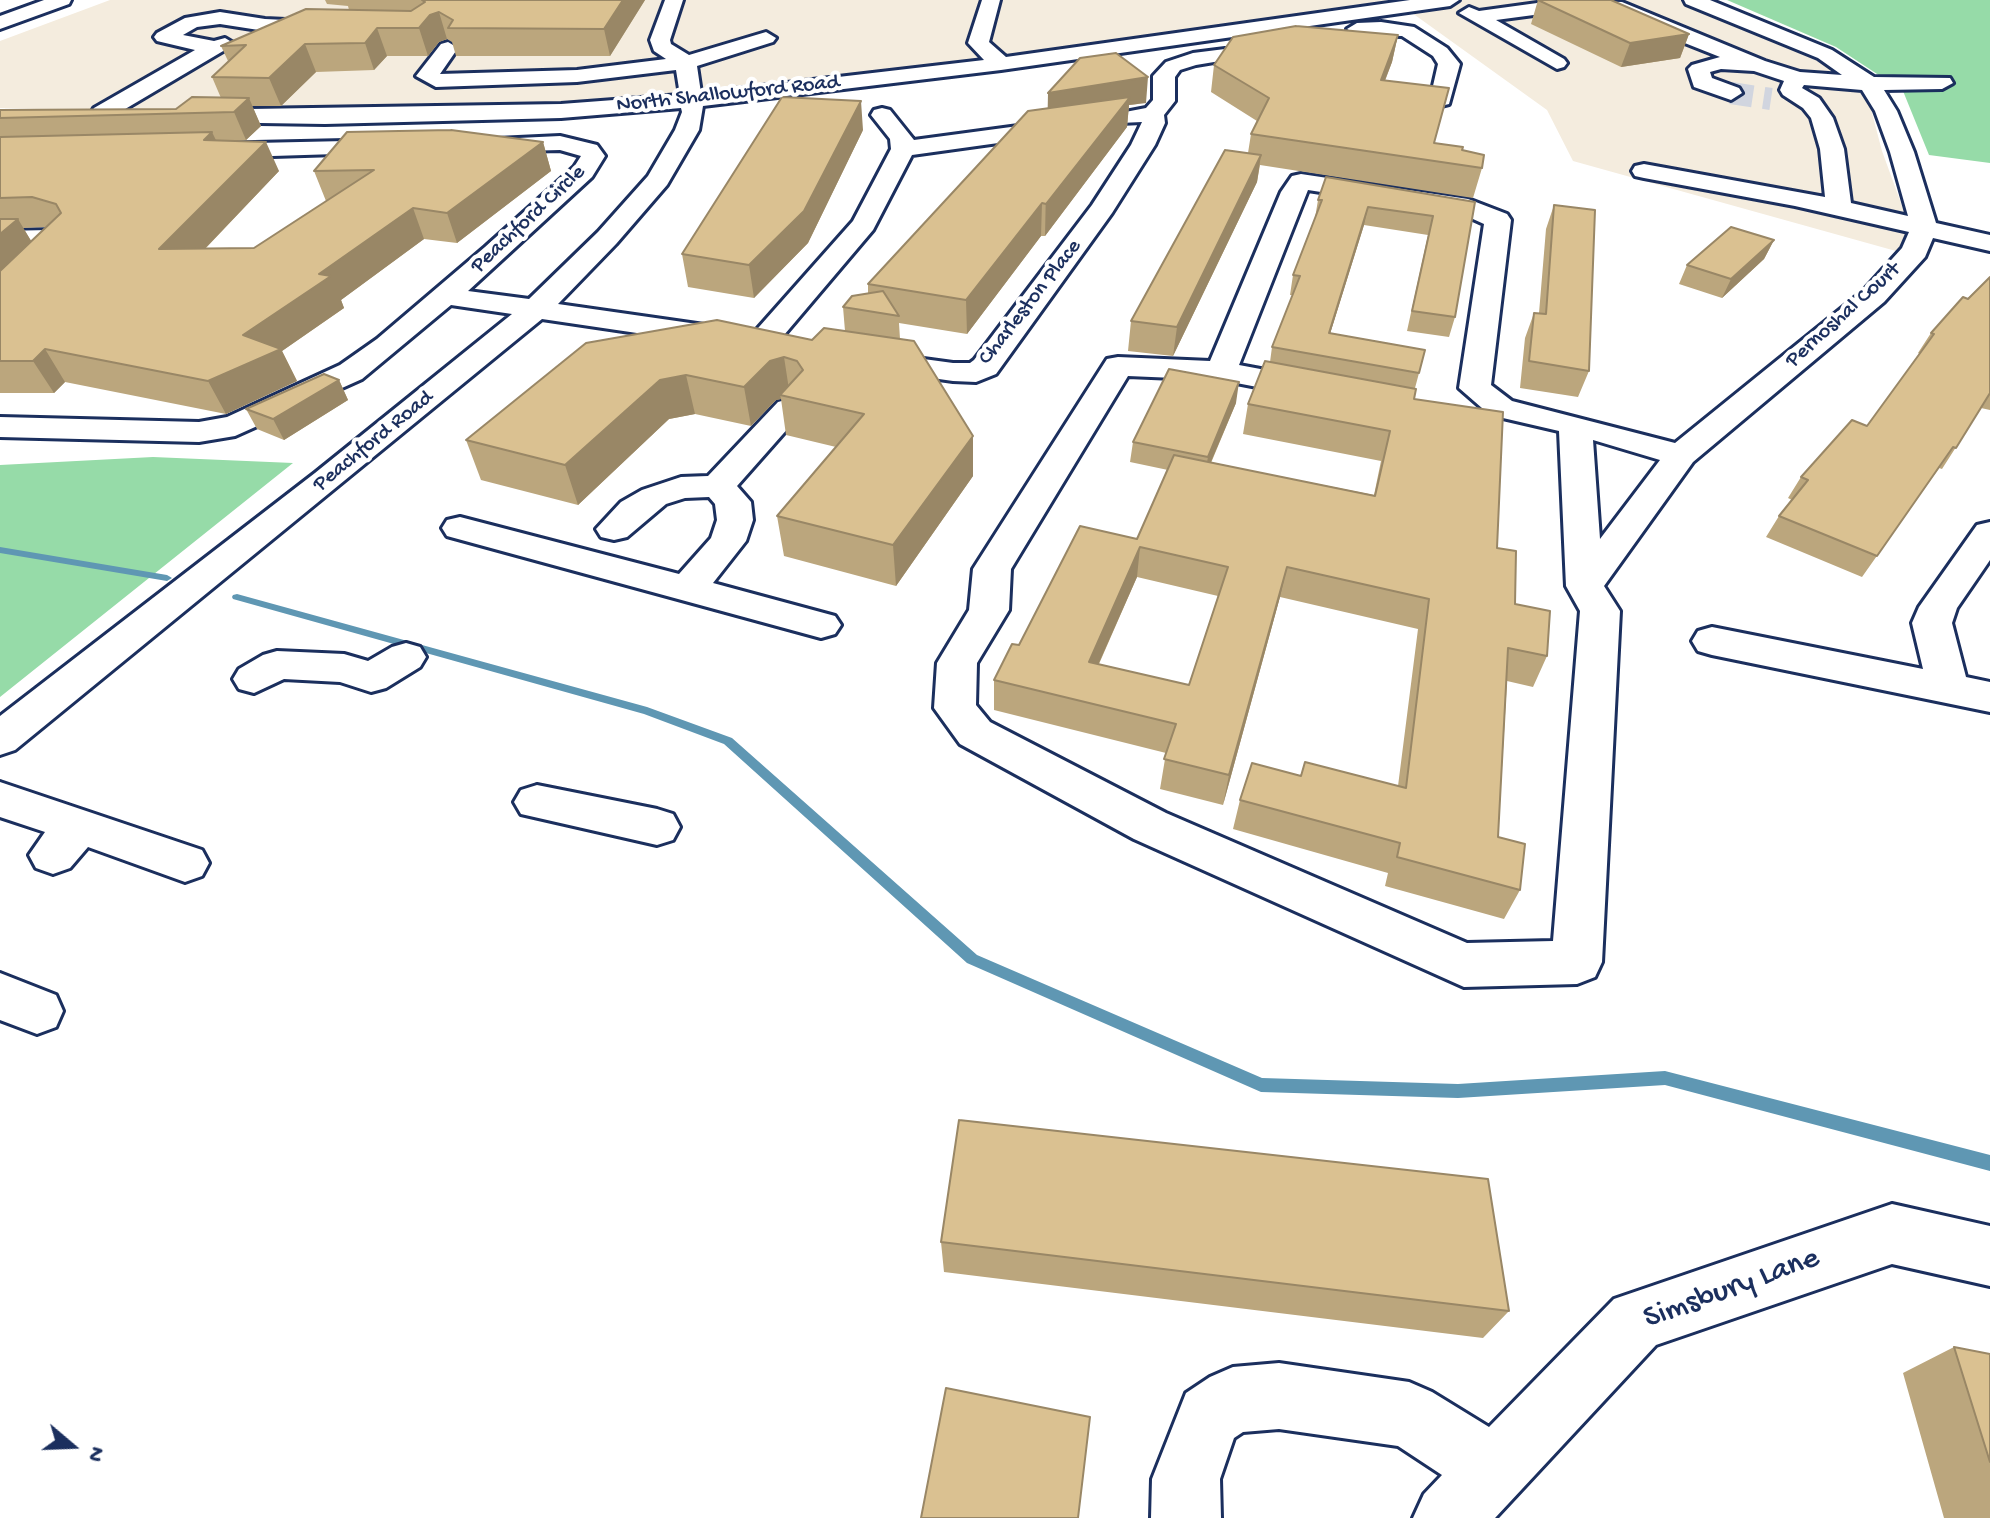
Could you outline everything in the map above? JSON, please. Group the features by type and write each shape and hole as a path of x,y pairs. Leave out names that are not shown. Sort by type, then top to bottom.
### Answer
{"street":[{"path":"0,23 62,0"},
{"path":"674,0 660,40 661,47 686,63 691,100"},
{"path":"991,0 978,43 1001,64"},
{"path":"1337,0 1354,14"},
{"path":"1448,0 1557,63"},
{"name":"North Shallowford Road","path":"176,114 325,117 561,111 691,100 1001,64 1354,14 1393,4 1448,0"},
{"path":"1693,0 1825,54 1869,84 1886,111 1902,152 1924,227"},
{"path":"1477,17 1594,1 1615,6 1758,65 1787,89 1811,103 1822,118 1832,149 1839,208"},
{"path":"146,114 91,113 187,61 310,5"},
{"path":"168,12 183,15 192,22"},
{"path":"216,48 164,37 192,22 220,18 265,25 343,29"},
{"path":"1755,23 1795,19"},
{"path":"1365,45 1338,41 1348,31 1381,28 1415,35 1447,58 1449,64 1441,99"},
{"path":"448,48 427,76 436,81 577,76 686,63 766,38"},
{"name":"Charleston Place","path":"839,355 895,366 953,372 976,373 985,367 1103,208 1143,145 1154,123 1153,114 1164,101 1164,76 1173,66 1193,59 1252,52"},
{"path":"1731,93 1702,82 1699,69 1720,63 1758,65"},
{"path":"1787,89 1942,83"},
{"name":"Peachford Road","path":"0,739 327,480 535,310 607,238 658,180 687,130 693,112 691,100"},
{"path":"903,149 1153,114"},
{"path":"762,342 864,224 903,149 902,138 882,115"},
{"name":"Peachford Circle","path":"0,427 199,432 235,426 351,372 446,296 583,172 593,156 589,150 560,143 467,145"},
{"path":"187,151 420,146"},
{"path":"1644,171 1839,208 1990,243"},
{"path":"1221,371 1301,181 1468,207 1498,220 1475,388 1501,408 1681,455"},
{"name":"Pernoshal Court","path":"1585,586 1681,455 1874,296 1915,251 1924,227"},
{"path":"0,239 49,238 63,243 0,302"},
{"name":"Peachford Circle","path":"446,296 535,310"},
{"path":"535,310 793,347"},
{"path":"1354,396 1221,371 1118,366 992,569 989,610 957,663 955,708 975,733 1150,826 1464,965 1577,962 1600,611 1585,586 1575,425"},
{"path":"1458,415 1473,417 1501,408"},
{"path":"614,529 654,497 681,488 718,486 789,409"},
{"path":"687,589 728,541 735,520 733,502 718,486"},
{"path":"460,528 821,625"},
{"path":"1948,689 1932,623 1938,607 1990,533"},
{"path":"1712,641 1990,697"},
{"path":"254,679 277,665 344,668 371,678 406,657"},
{"path":"0,799 66,840 185,863"},
{"path":"537,802 657,827"},
{"name":"Simsbury Lane","path":"1466,1501 1636,1321 1892,1234 1990,1256"},
{"path":"1186,1518 1186,1479 1209,1416 1233,1400 1279,1396 1409,1415 1466,1501"}],"shaded area":[{"path":"110,0 1681,0 1775,36 1863,79 1882,151 1921,258 1573,161 1547,110 1401,5 703,104 292,116 0,108 0,41"}],"green space":[{"path":"1727,0 1990,0 1990,163 1929,155 1903,91 1836,47"},
{"path":"153,457 293,463 0,697 0,465"}],"building":[{"path":"422,0 623,0 604,29 448,28 453,20 439,12 430,15 419,28 377,28 365,43 305,44 269,78 212,77 246,45 221,46 306,9 411,11 425,2"},
{"path":"1538,0 1611,0 1689,34 1630,43"},
{"path":"1296,26 1398,35 1381,80 1449,88 1434,143 1463,147 1462,150 1484,155 1482,168 1251,134 1269,98 1214,65 1233,37"},
{"path":"1116,53 1148,77 1048,93 1080,58"},
{"path":"192,97 249,98 234,112 0,118 0,110 176,109"},
{"path":"782,97 861,101 804,211 749,265 682,254"},
{"path":"1130,97 966,300 868,284 1028,111"},
{"path":"451,130 543,142 447,213 413,208 319,274 331,276 243,335 281,349 208,381 45,349 33,361 0,361 0,271 61,213 56,204 32,197 0,198 0,137 212,132 204,140 266,142 159,249 254,248 374,170 314,171 347,132"},
{"path":"1225,150 1261,155 1177,327 1131,321"},
{"path":"1326,177 1475,202 1455,317 1412,311 1433,216 1368,207 1329,333 1425,350 1419,373 1272,347 1300,276 1293,275 1322,200 1318,200"},
{"path":"1554,205 1595,210 1589,371 1529,361 1534,313 1546,314"},
{"path":"0,219 18,219 0,234"},
{"path":"1731,227 1774,240 1731,279 1687,265"},
{"path":"1990,277 1990,393 1956,448 1953,447 1877,556 1779,516 1808,480 1801,477 1852,420 1867,426 1934,334 1931,333 1963,297 1968,299"},
{"path":"883,291 899,316 843,307 852,296"},
{"path":"717,320 812,340 824,328 914,341 973,436 893,545 777,516 864,414 780,395 803,370 797,361 784,357 770,361 744,387 686,375 660,380 565,465 466,440 586,343"},
{"path":"1265,361 1416,389 1414,399 1503,412 1497,548 1516,551 1515,604 1550,611 1547,656 1508,648 1498,837 1525,844 1520,890 1397,857 1400,843 1240,800 1252,763 1301,776 1305,762 1406,788 1429,599 1287,567 1229,775 1164,759 1176,724 994,680 1012,644 1019,645 1080,526 1137,539 1174,455 1375,496 1390,431 1248,404","holes":["1140,547 1228,567 1189,685 1089,662"]},
{"path":"1169,369 1239,382 1208,457 1133,442"},
{"path":"324,374 339,380 273,419 246,409"},
{"path":"959,1120 1488,1179 1509,1311 941,1242"},
{"path":"1954,1347 1990,1354 1990,1462"},
{"path":"946,1388 1090,1417 1078,1518 921,1518"}],"waterway":[{"path":"0,550 167,578"},
{"path":"237,597 647,711 728,741 972,959 1261,1085 1458,1091 1665,1078 1990,1163"}],"tunnel":[{"path":"1731,93 1771,99"}]}
